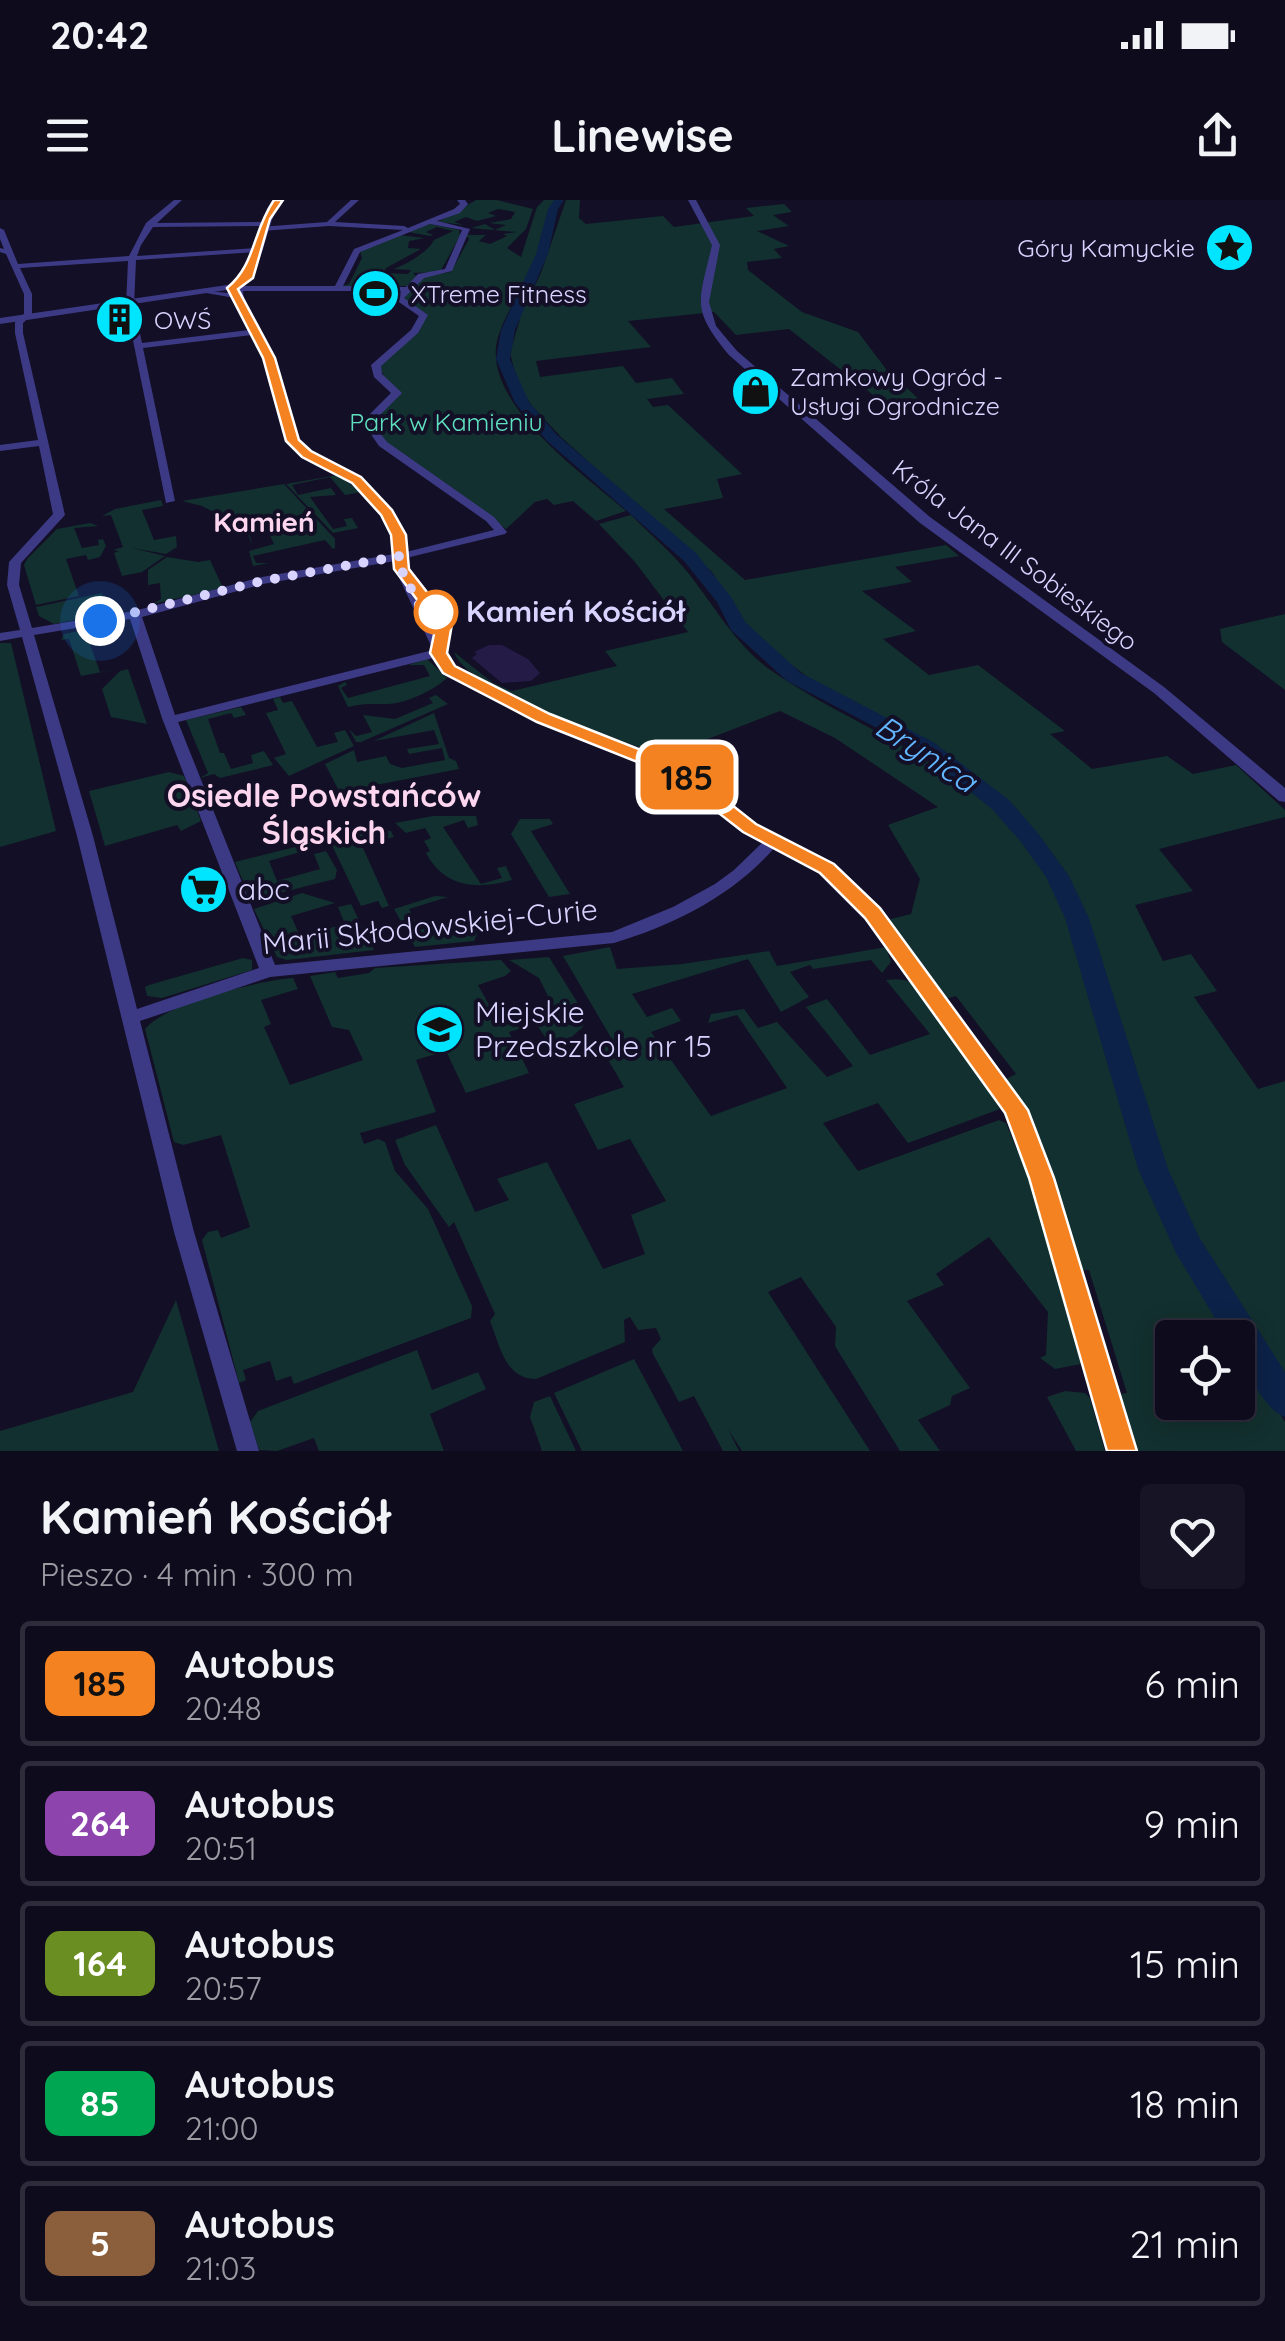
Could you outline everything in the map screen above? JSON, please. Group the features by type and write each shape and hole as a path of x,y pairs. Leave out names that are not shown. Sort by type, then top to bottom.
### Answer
{"street":[{"path":"170,501 130,304 138,238 178,200"},
{"path":"278,200 263,226 240,292 253,332 269,358 293,441 307,454 367,488 396,529 401,569 449,670 480,688 677,771 750,828 814,860 843,881 916,967 1016,1110 1041,1178 1122,1451"},
{"path":"329,224 356,200"},
{"path":"338,288 356,251 461,208 461,200"},
{"name":"Króla Jana III Sobieskiego","path":"692,200 716,245 705,288 707,316 718,337 924,520 1159,690 1285,796"},
{"path":"0,636 136,615 262,581 400,556 502,530 376,438 374,415 397,393 377,375 376,365 415,331 424,315 399,300 405,289 421,276 448,271 464,239 466,230 430,222"},
{"path":"149,226 329,224 413,229"},
{"path":"0,230 4,251 16,266 30,304 25,318 19,322 19,333 59,516 21,554 12,574 184,1232 248,1451"},
{"path":"16,266 257,250"},
{"path":"0,321 210,293 405,289"},
{"path":"138,346 253,332"},
{"path":"0,448 41,443"},
{"path":"136,615 170,720 269,972"},
{"path":"170,720 438,653"},
{"name":"Marii Skłodowskiej-Curie","path":"131,1018 269,972 374,958 614,937 652,923 716,889 758,859 772,840"}],"green space":[{"name":"Park w Kamieniu","path":"476,200 497,200 533,209 526,229 507,248 521,257 537,207 544,200 555,200 532,269 498,337 496,362 504,386 539,434 626,511 596,521 573,501 554,505 547,499 535,502 506,529 378,436 378,413 398,396 378,367 416,332 426,314 402,300 424,276 451,272 469,239 466,235 486,235 479,241 490,244 507,236 503,234 517,232 471,228 485,224 495,230 506,225 489,223 511,219 515,212 498,209 488,213 496,216 477,221 466,217 454,222 464,225 438,222"},
{"path":"566,200 580,200 579,218 586,224 663,216 674,227 754,216 746,208 784,204 792,212 773,215 789,226 757,231 789,246 774,249 782,258 747,262 748,270 802,312 858,332 886,369 921,401 887,406 789,329 736,335 714,312 628,321 651,347 536,361 540,377 623,366 636,383 672,378 684,394 647,399 653,407 668,405 742,474 717,479 723,498 664,509 745,580 946,545 959,556 895,567 912,582 862,591 916,631 883,639 929,675 978,665 1065,731 1050,734 1092,769 1167,756 1193,774 1236,765 1285,810 1285,817 1159,849 1193,891 1135,905 1163,961 1191,954 1217,991 1194,997 1258,1089 1285,1081 1285,1381 1255,1335 1255,1320 1246,1320 1177,1214 1088,921 1045,844 985,784 934,743 809,678 763,643 738,616 712,572 561,437 532,406 518,384 510,353 522,312 541,273"},
{"path":"430,224 459,230 460,236 440,272 413,273 417,277 407,286 342,286 349,284 362,258 360,251 399,235 425,238 409,241 408,248 421,249 386,268 384,273 408,274 411,270 393,269 416,258 434,240 453,231 437,227 426,232 433,235 430,236 408,232"},
{"path":"338,475 361,492 345,495 330,477 292,485 298,495 331,488 336,495 310,497 333,529 347,526 344,519 352,518 358,528 333,533 286,484"},
{"path":"284,484 335,539 335,548 325,540 253,556 256,563 269,563 253,566 249,551 274,544 266,527 248,530 253,546 245,528 202,506 182,501"},
{"path":"161,500 163,506 142,510 154,540 176,536 177,547 166,554 132,548 165,556 142,572 122,576 114,553 119,551 113,550 123,547 111,515 102,516 115,509"},
{"path":"631,515 682,566 759,661 809,695 953,777 986,802 1044,870 1084,963 1139,1157 1176,1236 1225,1320 1155,1320 1155,1420 1255,1420 1255,1371 1285,1422 1285,1451 1131,1451 1115,1395 1127,1393 1089,1270 1077,1270 1037,1139 1006,1079 1016,1074 956,996 946,999 887,920 911,914 920,879 888,825 938,807 835,738 780,711 664,756 515,699 465,668 454,652 493,683 512,691 617,666 605,651 688,632 635,562 599,524"},
{"path":"90,523 98,526 74,528 82,548 99,545 98,540 103,539 106,546 100,557 66,559 79,596 36,605 24,565 27,559 57,529"},
{"path":"167,557 210,560 223,588 153,604 161,599 160,583 148,585 148,570"},
{"path":"102,593 108,609 116,608 116,612 54,624 39,616 36,607"},
{"path":"1285,614 1285,690 1222,642 1220,629"},
{"path":"111,624 114,633 106,635 103,629 86,633 100,672 118,669 81,676 69,639 61,640 64,634"},
{"path":"0,643 11,643 56,831 0,847"},
{"path":"427,659 447,678 403,701 348,707 338,686 345,682 347,685 341,688 348,698 430,676 424,665 408,665"},
{"path":"128,669 147,724 111,717 102,689 120,671"},
{"path":"436,695 448,704 361,742 356,742 349,729 356,736 372,732 363,715 395,719 433,703 429,698"},
{"path":"280,697 283,703 292,701 317,747 338,742 334,733 345,730 354,746 289,776 274,758 286,754 266,713 278,710 273,699"},
{"path":"241,707 246,715 234,718 231,713 208,719 220,753 224,753 231,769 253,763 251,755 264,751 273,765 220,778 214,774 200,778 208,773 186,720"},
{"path":"434,713 449,758 456,761 459,769 329,794 338,789 325,764 354,750 357,762 386,756 390,764 402,768 445,760 442,748 409,754 407,749 439,744 434,730 374,741"},
{"path":"169,772 184,776 201,821 181,831 177,825 105,846 89,791"},
{"path":"433,816 476,816 478,825 468,828 464,820 443,827 481,884 502,878 497,868 506,866 512,880 474,885 452,880 426,853 430,851 424,841 431,838 425,828 406,833 395,823"},
{"path":"520,819 550,819 553,824 531,831 570,894 549,897 511,834"},
{"path":"365,830 391,831 394,837 386,839 382,832 359,839 389,906 382,908 378,901 361,906 329,839"},
{"path":"311,843 311,849 269,861 277,881 320,869 314,854 326,851 337,870 335,879 251,900 235,862"},
{"path":"302,893 335,903 291,916 300,936 345,924 338,907 351,904 374,950 287,960 277,957 254,909"},
{"path":"435,896 448,897 409,909 420,930 469,916 477,934 474,941 415,947 394,909"},
{"path":"610,947 617,969 769,951 777,966 886,947 891,962 882,973 871,960 813,969 810,965 790,972 809,997 781,1012 748,959 632,994 647,1017 672,1008 681,1021 651,1032 711,1116 787,1088 737,1015 708,1023 711,1014 744,1009 758,1028 777,1022 827,1077 853,1066 806,1007 827,999 870,1055 930,1034 886,980 906,980 920,988 943,1016 937,1019 946,1030 952,1029 970,1052 1000,1109 908,1143 878,1103 823,1123 858,1171 999,1120 1006,1123 1029,1179 1081,1364 1055,1369 1040,1358 1046,1355 1048,1312 989,1237 936,1274 944,1285 907,1301 970,1388 952,1396 950,1405 918,1420 940,1451 900,1451 835,1346 836,1327 801,1277 768,1292 870,1451 742,1451 728,1429 739,1451 723,1451 694,1396 679,1402 653,1354 652,1349 661,1339 656,1328 638,1330 630,1317 624,1320 625,1342 536,1379 526,1378 510,1367 490,1321 495,1314 454,1222 449,1227 405,1165 395,1140 436,1125 475,1212 509,1200 497,1179 547,1162 603,1269 645,1254 631,1215 666,1201 630,1139 598,1150 574,1104 624,1087 600,1046 613,1041 563,956"},
{"path":"549,957 587,1019 582,1028 555,1051 536,1024 509,1032 529,1073 466,1093 446,1051 416,1060 436,1112 360,1133 364,1144 378,1139 385,1142 395,1171 428,1209 472,1306 471,1318 294,1384 291,1376 276,1381 270,1361 243,1370 246,1380 239,1383 202,1240 208,1232 218,1230 221,1238 250,1227 221,1135 183,1145 174,1142 145,1029 192,1002 237,988 293,978 298,989 261,1000 271,1024 264,1027 290,1085 363,1060 349,1030 332,1027 310,976 335,972 338,978 369,973 375,968 501,960 511,971 478,985 498,1021 552,1004 539,978 509,960"},
{"path":"243,958 252,960 252,970 162,998 147,996 145,987 149,985"},
{"path":"176,1300 219,1451 0,1451 0,1431 133,1392"},
{"path":"417,1350 432,1390 478,1372 486,1389 430,1414 444,1451 319,1451 314,1438 277,1451 259,1450 250,1422 258,1411"},
{"path":"634,1359 683,1451 582,1451 554,1393"},
{"path":"1065,1391 1085,1393 1090,1398 1105,1451 1076,1451 1047,1397"},
{"path":"550,1396 576,1451 542,1451 530,1417 534,1402"}],"building":[{"path":"489,645 502,645 528,659 540,673 531,681 502,683 472,658 477,654 474,652"}],"waterway":[{"name":"Brynica","path":"559,200 553,209 542,254 508,330 503,359 522,403 551,437 690,557 725,601 738,626 794,677 926,746 1001,805 1029,837 1057,876 1077,918 1153,1169 1187,1244 1285,1402"}],"bus line":[{"name":"185","path":"278,200 265,219 248,278 232,288 269,358 286,428 295,444 367,488 387,513 400,543 401,569 446,629 438,653 449,670 544,718 677,771 750,828 827,868 872,913 916,967 1016,1110 1041,1178 1122,1451"}],"place":[{"name":"Góry Kamyckie","path":"1230,248"},
{"name":"XTreme Fitness","path":"376,294"},
{"name":"OWŚ","path":"119,320"},
{"name":"Zamkowy Ogród - Usługi Ogrodnicze","path":"755,391"},
{"name":"Kamień Kościół","path":"436,612"},
{"name":"abc","path":"203,890"},
{"name":"Miejskie Przedszkole nr 15","path":"440,1030"}],"district":[{"name":"Kamień","path":"264,522"},
{"name":"Osiedle Powstańców Śląskich","path":"324,814"}],"route":[{"path":"100,621 262,581 400,556 401,569 426,619 436,612"}]}
